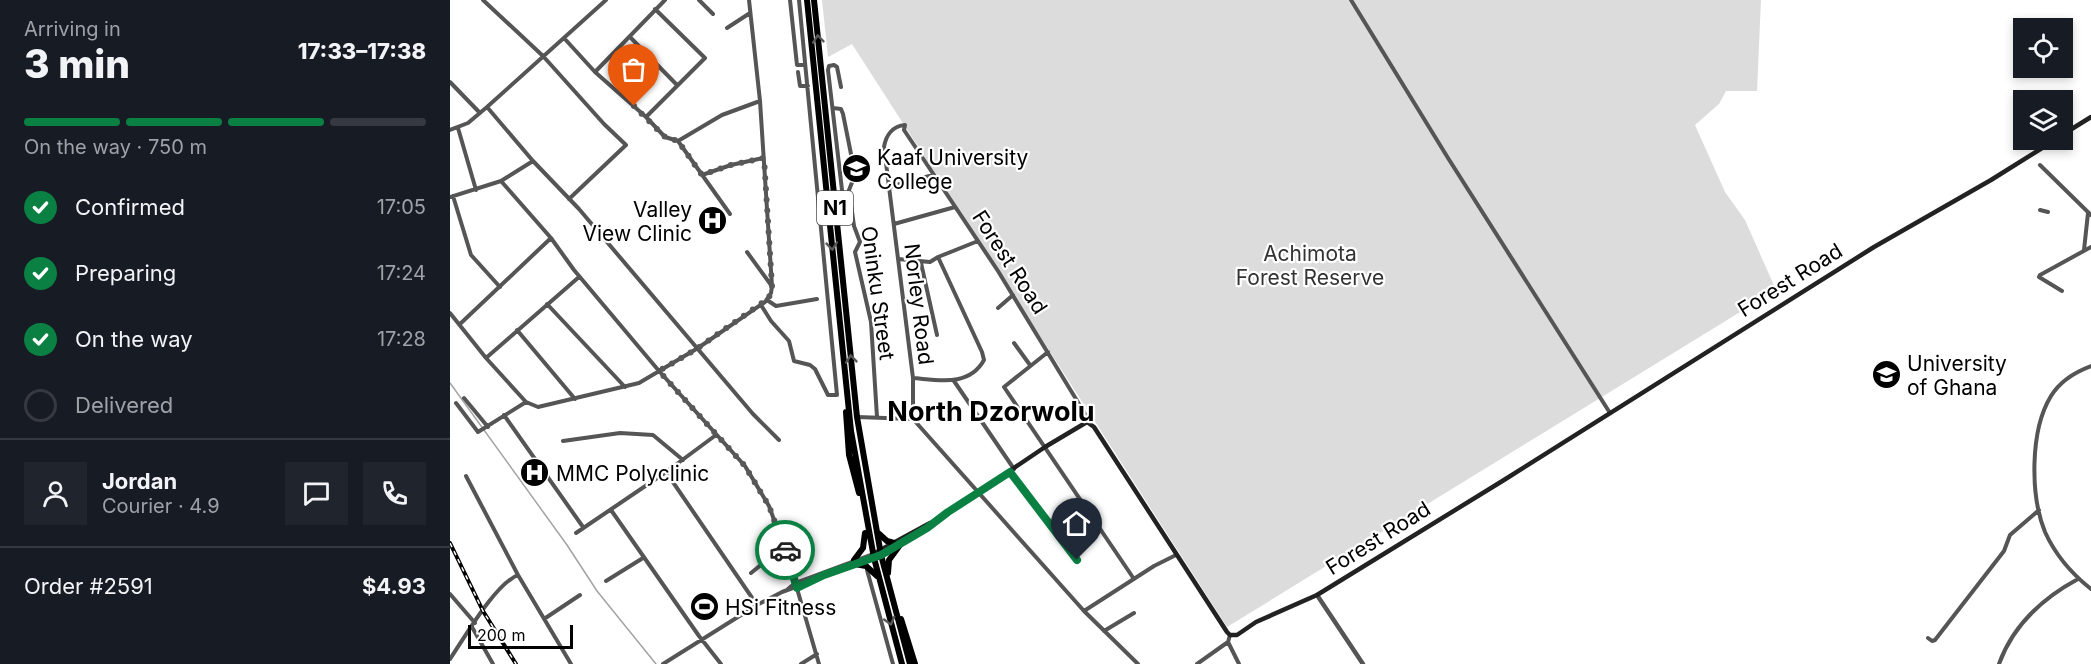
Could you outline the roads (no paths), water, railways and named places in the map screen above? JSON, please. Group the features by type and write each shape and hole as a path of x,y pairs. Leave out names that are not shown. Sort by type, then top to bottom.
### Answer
{"highway":[{"name":"N1","path":"807,0 847,396 845,420 849,455 877,554 893,603 906,630 913,664"},
{"name":"N1","path":"814,0 857,417 877,532 879,579 902,664"},
{"path":"866,520 863,548 854,562 872,569 879,579"},
{"path":"877,532 881,537 897,544 888,560 888,583"}],"main road":[{"path":"2073,128 2091,117"},
{"name":"Forest Road","path":"1090,423 1227,632 1230,635 1237,635 1257,622 1317,595 1874,247 2039,150"},
{"path":"877,554 927,528 1045,447 1080,425 1090,423"}],"street":[{"path":"483,0 543,56 604,124 627,145 569,199"},
{"path":"598,0 602,4"},
{"path":"450,130 458,128 487,108 606,0"},
{"path":"596,72 665,0"},
{"path":"699,0 713,14"},
{"path":"450,313 486,358 526,402 538,407 639,383 698,348 767,300 772,286 760,101 749,0"},
{"path":"790,0 797,65 805,65"},
{"path":"760,305 771,321 786,335 792,347 794,361 810,365 815,369 828,394 837,395 799,0"},
{"path":"1351,0 1610,413"},
{"path":"646,117 705,58 655,9"},
{"path":"727,28 751,12"},
{"path":"793,32 802,31"},
{"path":"630,37 677,85"},
{"path":"564,38 596,72 665,137 678,141 730,214"},
{"path":"841,87 837,67 831,66 828,70 842,190"},
{"path":"798,72 800,86 808,86"},
{"path":"450,81 480,113"},
{"path":"678,141 722,115 760,101"},
{"path":"487,108 569,199 748,408 779,440"},
{"name":"Oninku Street","path":"833,108 841,109 851,149 853,172 849,190 854,226 860,239 855,252 871,322 877,417"},
{"name":"Forest Road","path":"905,125 904,130 1013,295 1090,423"},
{"name":"Norley Road","path":"905,125 894,128 885,142 914,378 913,419"},
{"path":"458,128 476,190"},
{"path":"702,175 731,165 764,158"},
{"path":"500,287 471,255 451,197 501,181 533,161"},
{"path":"2040,165 2090,213 2084,250"},
{"path":"889,187 933,176"},
{"path":"501,181 551,238 579,277 659,371 745,466 764,495 784,546 819,664"},
{"path":"833,191 849,190"},
{"path":"894,224 955,207"},
{"path":"2040,210 2048,212"},
{"path":"460,324 551,238"},
{"path":"898,259 921,263 930,262 978,241"},
{"path":"2062,291 2040,277 2091,247"},
{"path":"747,252 772,286"},
{"path":"914,378 954,381 968,377 980,367 984,360 938,257"},
{"path":"921,263 937,335"},
{"path":"486,358 579,277"},
{"path":"998,308 1013,295"},
{"path":"767,300 776,306 817,299"},
{"path":"548,304 625,387"},
{"path":"518,330 575,399"},
{"path":"1014,343 1030,365"},
{"path":"1048,352 1004,387 1134,579"},
{"path":"2091,366 2062,382 2051,396 2038,430 2035,477 2039,510 2045,532 2059,556 2078,579 2091,589"},
{"path":"954,381 1012,471 1077,560"},
{"path":"464,398 484,429"},
{"path":"456,403 478,432 526,402"},
{"path":"504,415 583,527"},
{"path":"857,417 913,419 1084,611 1138,664"},
{"path":"563,441 620,433 653,435 683,460"},
{"path":"576,533 716,435"},
{"path":"666,472 757,605"},
{"path":"466,476 518,575 572,664"},
{"path":"611,510 643,558 721,664"},
{"path":"1928,638 1935,640 2004,551 2010,535 2039,510"},
{"path":"750,573 784,546"},
{"path":"663,664 757,605 796,585 877,554"},
{"path":"1084,611 1176,555"},
{"path":"606,581 643,558"},
{"path":"866,566 893,664"},
{"path":"450,659 504,583 518,575"},
{"path":"2000,664 2011,639 2033,610 2078,579"},
{"path":"450,594 473,625 493,664"},
{"path":"544,619 580,595"},
{"path":"1317,595 1362,664"},
{"path":"1104,631 1134,613"},
{"path":"1197,664 1228,642 1230,635"},
{"path":"1228,642 1239,664"},
{"path":"801,664 817,654"}],"waterway":[{"path":"450,383 567,545 597,591 656,664"}],"railway":[{"path":"450,543 483,611 516,664"}],"place":[{"name":"Kaaf University College","path":"856,169"},
{"name":"Valley View Clinic","path":"713,221"},
{"name":"University of Ghana","path":"1886,375"},
{"name":"MMC Polyclinic","path":"535,473"},
{"name":"HSi Fitness","path":"704,607"}],"district":[{"name":"North Dzorwolu","path":"991,411"}],"park label":[{"name":"Achimota Forest Reserve","path":"1310,265"}]}
